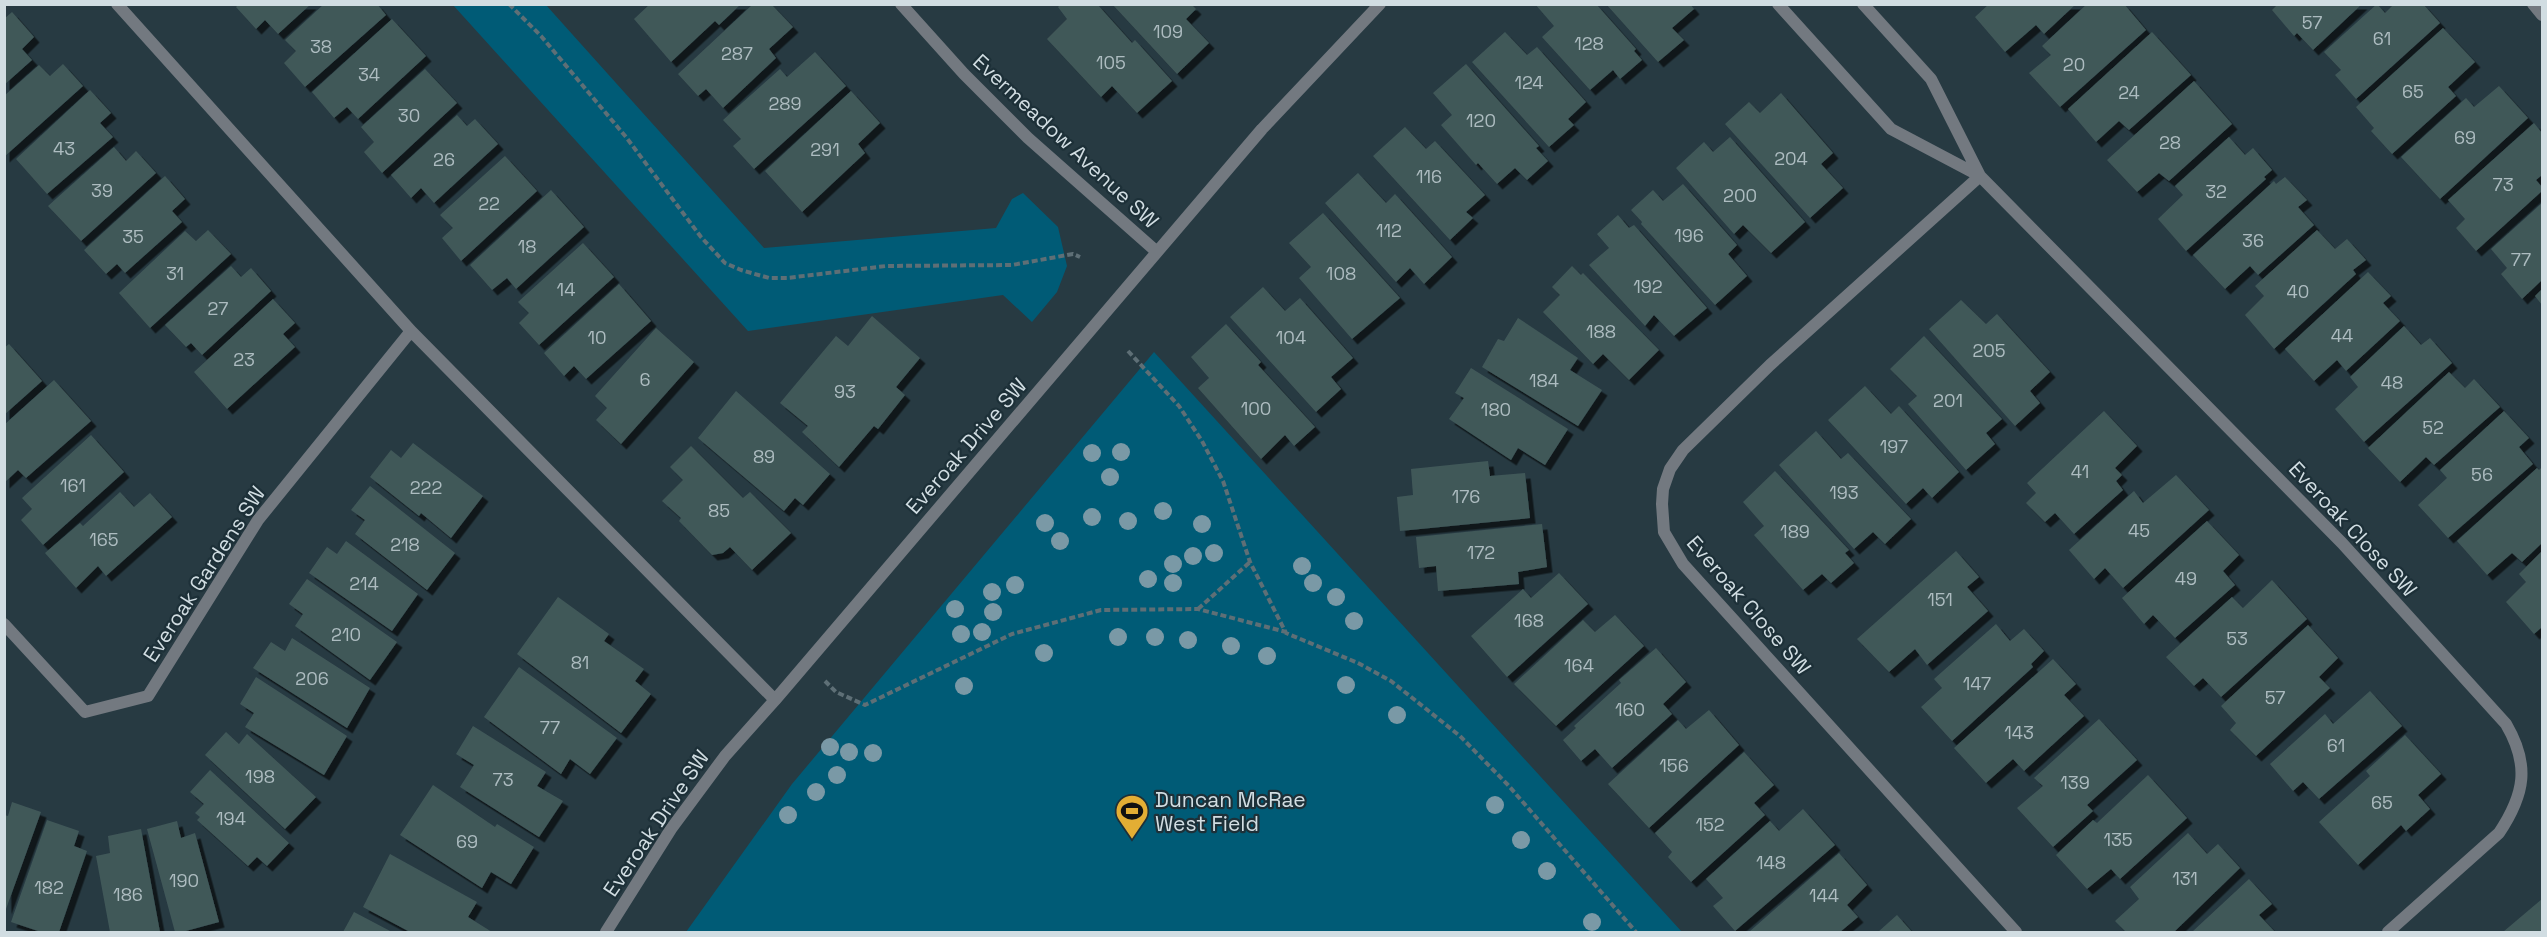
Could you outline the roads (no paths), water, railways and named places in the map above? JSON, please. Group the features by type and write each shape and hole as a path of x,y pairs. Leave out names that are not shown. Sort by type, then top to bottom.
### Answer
{"street":[{"path":"117,4 411,331 775,700"},
{"name":"Evermeadow Avenue SW","path":"901,4 964,74 1028,138 1157,252"},
{"name":"Everoak Drive SW","path":"606,933 671,830 725,756 1262,129 1380,4"},
{"name":"Everoak Close SW","path":"1778,4 1891,129 1980,176"},
{"name":"Everoak Close SW","path":"1863,4 1930,80 1980,176 2342,543 2506,724 2516,741 2521,762 2519,795 2499,833 2388,933"},
{"path":"2533,4 2542,15"},
{"name":"Everoak Close SW","path":"1980,176 1770,365 1683,450 1670,469 1662,504 1664,532 1683,564 2016,933"},
{"name":"Everoak Gardens SW","path":"4,624 85,712 148,696 258,520 411,331"}],"place":[{"name":"Duncan McRae West Field","path":"1132,840"}]}
